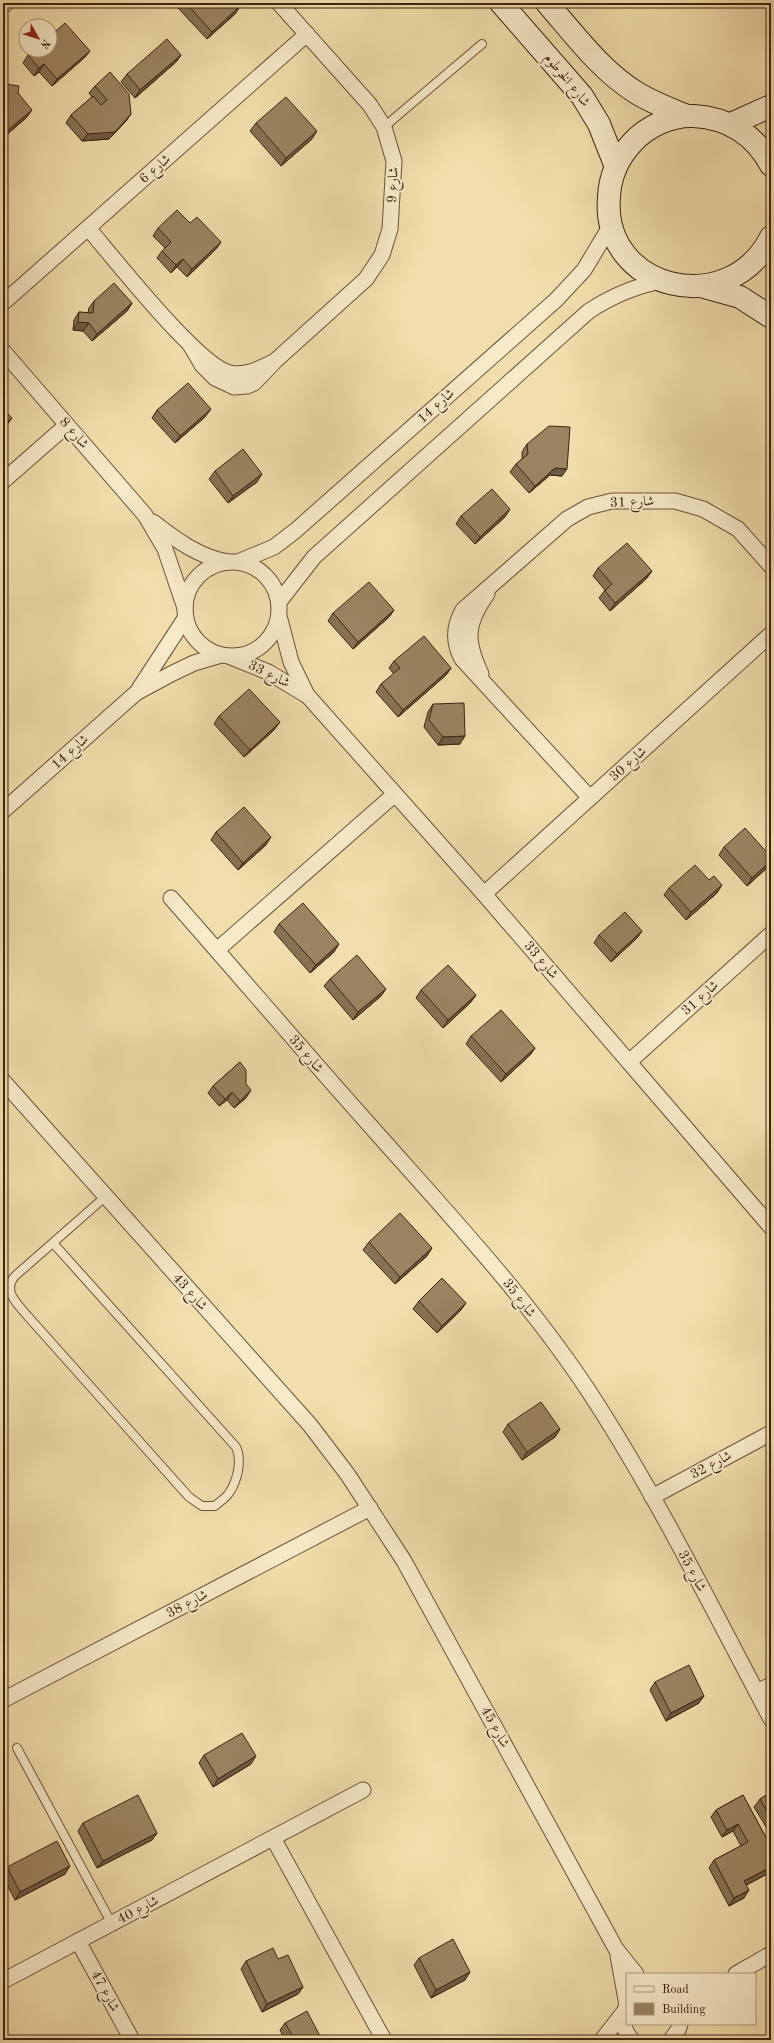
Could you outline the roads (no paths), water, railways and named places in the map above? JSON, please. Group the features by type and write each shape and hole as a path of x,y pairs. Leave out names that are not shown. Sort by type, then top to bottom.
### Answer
{"main road":[{"name":"شارع الخرطوم","path":"501,3 582,96 599,124 616,167"},
{"path":"547,3 598,62 620,81 654,103 688,116"},
{"path":"731,124 771,106"},
{"path":"771,166 764,152 749,136 731,124 710,117 688,116 669,119 637,137 625,151 616,167 610,185 608,205 611,224 618,243 630,259 645,272 662,281 681,286 714,289 740,297 771,317"},
{"path":"701,287 720,283 738,275 753,263 766,248 771,237"}],"street":[{"path":"3,6 6,3"},
{"name":"شارع 9","path":"88,228 191,346 221,369 236,374 253,372 275,361 356,290 366,279 382,255 390,229 394,161 384,127 370,105 280,3"},
{"name":"شارع 6","path":"3,303 307,34"},
{"name":"شارع 14","path":"234,562 274,547 296,531 556,300 584,270 611,224"},
{"path":"279,609 314,557 575,323 598,305 619,294 647,284 662,281"},
{"name":"شارع 8","path":"3,351 145,515 172,537 194,551 218,560 234,562"},
{"path":"3,481 67,425"},
{"name":"شارع 31","path":"590,798 487,684 480,673 471,650 469,639 470,624 476,610 496,580 577,512 600,503 624,500 675,501 703,509 738,529 771,566"},
{"name":"شارع 8","path":"145,515 165,549 185,613"},
{"path":"234,562 250,565 261,571 276,590 279,609 275,629 267,641 256,650 243,655 225,656 208,650 198,641 190,630 185,613 188,594 194,582 204,572 216,565 234,562"},
{"name":"شارع 33","path":"279,609 291,662 307,695 484,894 771,1226"},
{"name":"شارع 14","path":"136,693 185,613"},
{"name":"شارع 30","path":"484,894 771,634"},
{"name":"شارع 14","path":"3,811 136,693 194,663 225,656"},
{"name":"شارع 33","path":"225,656 268,672 307,695"},
{"path":"217,950 396,794"},
{"name":"شارع 35","path":"171,898 497,1270 539,1323 597,1404 652,1497 771,1719"},
{"name":"شارع 31","path":"629,1062 771,934"},
{"name":"شارع 43","path":"3,1080 105,1197 310,1425 348,1475 370,1508"},
{"name":"شارع 32","path":"652,1497 771,1433"},
{"name":"شارع 38","path":"3,1700 370,1508"},
{"name":"شارع 45","path":"370,1508 404,1561 426,1600 616,1949 635,1973"},
{"path":"757,1692 771,1685"},
{"name":"شارع 40","path":"3,1981 363,1790"},
{"path":"273,1838 384,2040"},
{"name":"شارع 47","path":"78,1941 132,2040"},
{"name":"شارع 45","path":"616,1949 626,2007 624,2028 632,2040"},
{"path":"738,1973 771,1954"},
{"path":"602,2040 626,2007"}],"lane":[{"path":"384,127 482,44"},
{"path":"53,1243 231,1440 239,1452 239,1468 229,1493 215,1506 195,1503 189,1497 12,1297 10,1287 12,1279 105,1197"},
{"path":"17,1748 112,1924"}]}
